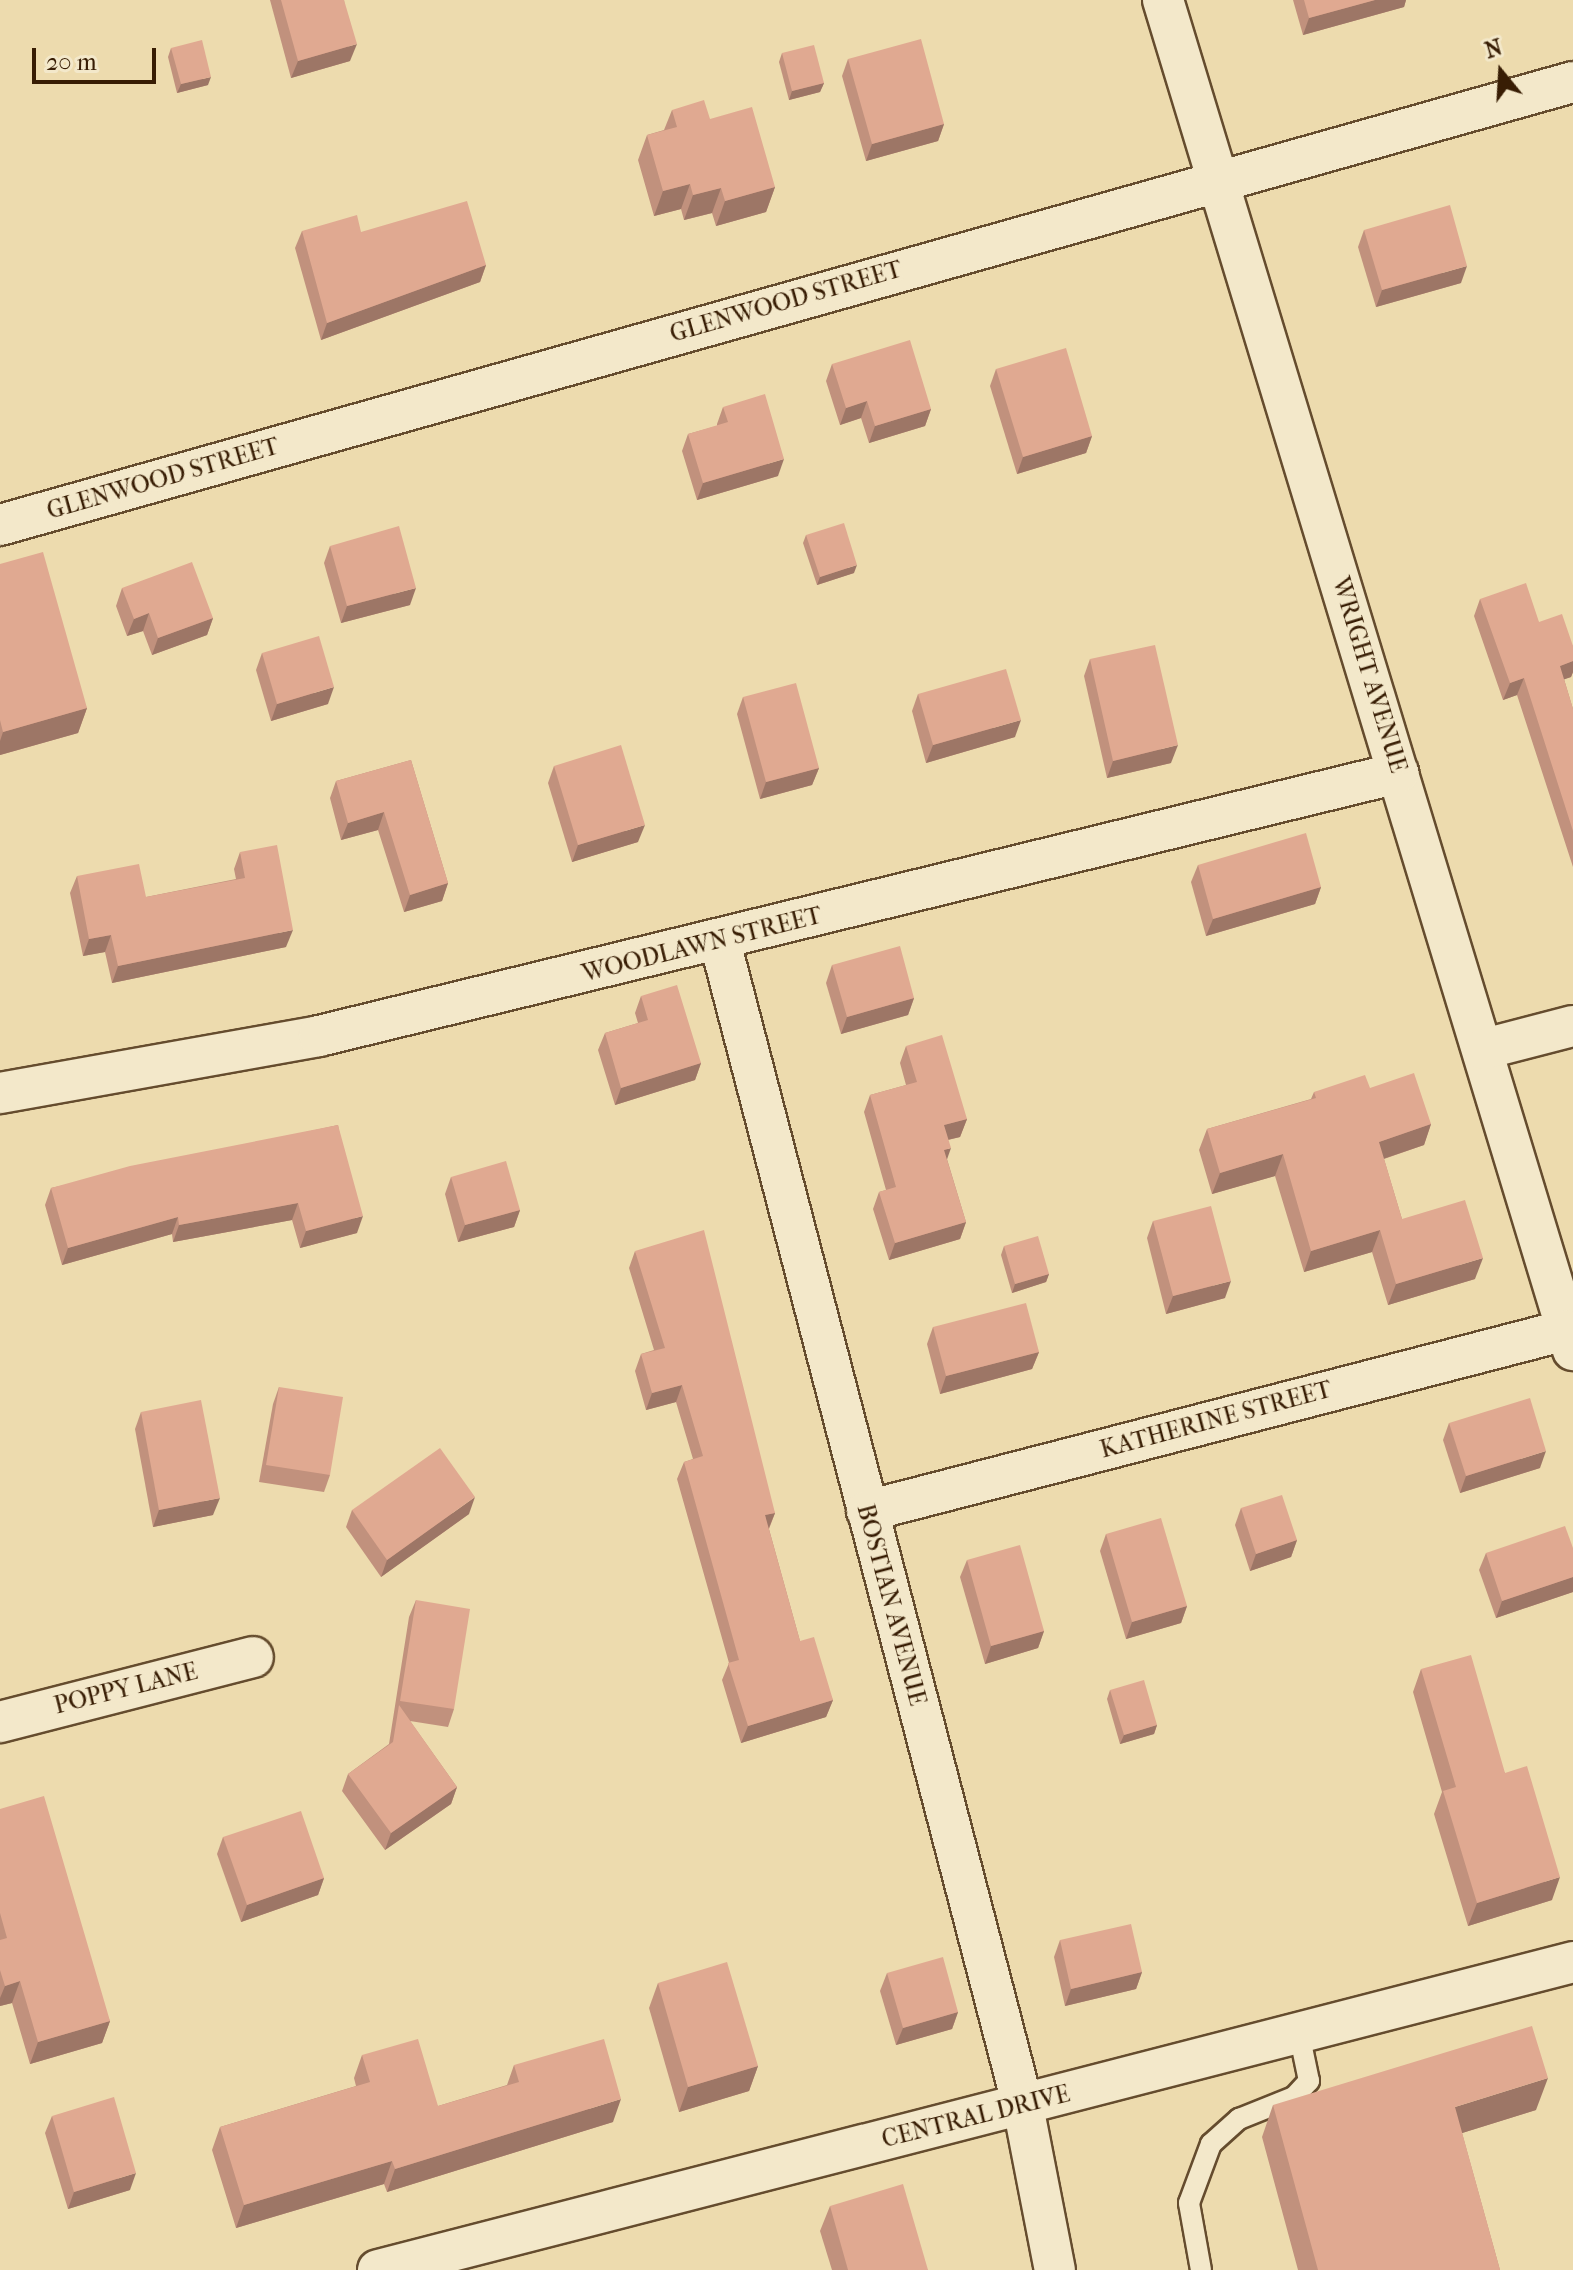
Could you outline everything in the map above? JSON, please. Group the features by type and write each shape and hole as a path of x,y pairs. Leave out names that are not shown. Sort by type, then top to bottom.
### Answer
{"street":[{"name":"WRIGHT AVENUE","path":"1163,0 1570,1340"},
{"name":"GLENWOOD STREET","path":"3,513 1573,82"},
{"name":"WOODLAWN STREET","path":"0,1093 319,1036 720,942 1398,773"},
{"name":"BOSTIAN AVENUE","path":"720,942 1023,2106 1055,2270"},
{"path":"1484,1049 1573,1026"},
{"name":"KATHERINE STREET","path":"867,1511 1570,1340"},
{"name":"POPPY LANE","path":"0,1722 253,1657"},
{"name":"CENTRAL DRIVE","path":"378,2270 1573,1962"}],"lane":[{"path":"1201,2270 1189,2203 1211,2144 1239,2119 1294,2097 1309,2081 1299,2033"}],"building":[{"path":"281,0 344,0 357,44 298,61"},
{"path":"1304,0 1375,0 1309,18"},
{"path":"921,39 944,124 872,144 848,59"},
{"path":"202,40 211,77 181,84 171,48"},
{"path":"814,45 824,83 792,91 782,53"},
{"path":"704,100 710,119 752,107 775,187 725,201 721,188 693,195 690,184 663,191 647,135 677,127 672,110"},
{"path":"467,201 486,265 327,323 302,231 357,215 361,232"},
{"path":"1450,205 1467,266 1382,290 1364,230"},
{"path":"910,340 931,409 875,426 867,401 846,408 832,364"},
{"path":"1066,348 1092,436 1023,457 996,369"},
{"path":"765,394 784,459 703,483 688,434 728,422 723,407"},
{"path":"844,523 857,565 820,577 806,535"},
{"path":"399,526 416,588 347,606 330,546"},
{"path":"43,552 87,708 3,732 0,720 0,564"},
{"path":"192,562 213,618 158,638 149,613 134,619 122,588"},
{"path":"1526,583 1539,622 1562,614 1573,646 1573,661 1560,666 1573,709 1573,831 1524,678 1510,683 1480,599"},
{"path":"319,636 334,687 277,704 262,653"},
{"path":"1155,645 1178,745 1113,761 1090,659"},
{"path":"1006,669 1021,720 933,745 918,694"},
{"path":"796,683 819,768 766,782 743,697"},
{"path":"621,745 645,825 578,845 554,766"},
{"path":"411,760 448,883 410,895 384,812 348,823 336,781"},
{"path":"1306,833 1321,887 1213,919 1198,865"},
{"path":"277,845 293,930 118,966 111,935 89,939 77,876 139,864 146,897 245,878 240,852"},
{"path":"900,946 914,998 847,1017 832,965"},
{"path":"677,985 701,1063 621,1088 605,1033 648,1020 641,996"},
{"path":"942,1035 967,1119 944,1125 951,1148 944,1150 966,1222 895,1243 879,1192 896,1187 870,1095 917,1082 906,1046"},
{"path":"1414,1073 1431,1124 1379,1142 1402,1219 1465,1200 1483,1258 1396,1284 1380,1230 1311,1251 1283,1154 1220,1173 1207,1129 1316,1098 1314,1092 1365,1075 1370,1088"},
{"path":"338,1125 363,1216 306,1231 298,1203 179,1225 178,1217 68,1248 51,1188 130,1166"},
{"path":"506,1161 520,1210 465,1225 451,1177"},
{"path":"1211,1206 1231,1281 1173,1296 1153,1221"},
{"path":"704,1230 775,1513 765,1515 800,1641 814,1637 833,1700 748,1726 728,1663 739,1660 684,1462 703,1456 682,1385 652,1393 641,1354 665,1348 635,1251"},
{"path":"1038,1236 1049,1274 1015,1284 1004,1246"},
{"path":"1026,1303 1039,1352 946,1376 933,1327"},
{"path":"279,1387 343,1397 330,1475 266,1465"},
{"path":"1530,1398 1546,1451 1466,1476 1449,1423"},
{"path":"201,1400 220,1498 159,1510 141,1412"},
{"path":"440,1448 475,1497 387,1560 352,1510"},
{"path":"1282,1495 1297,1540 1256,1554 1241,1508"},
{"path":"1161,1518 1187,1606 1132,1622 1106,1534"},
{"path":"1565,1526 1573,1548 1573,1577 1502,1601 1486,1553"},
{"path":"1020,1545 1044,1631 991,1646 967,1560"},
{"path":"416,1600 470,1609 454,1709 400,1701"},
{"path":"1471,1655 1505,1773 1527,1766 1560,1877 1477,1903 1443,1791 1456,1787 1421,1669"},
{"path":"1144,1680 1157,1725 1124,1735 1110,1690"},
{"path":"399,1705 457,1787 391,1833 348,1774 393,1742"},
{"path":"44,1796 110,2021 38,2042 20,1981 5,1986 0,1970 0,1940 7,1938 0,1913 0,1809"},
{"path":"301,1811 324,1878 247,1905 223,1837"},
{"path":"1131,1924 1142,1972 1071,1989 1060,1940"},
{"path":"943,1957 958,2012 903,2028 887,1973"},
{"path":"727,1962 758,2066 688,2087 658,1983"},
{"path":"1532,2026 1548,2078 1455,2107 1500,2270 1318,2270 1273,2105"},
{"path":"418,2039 438,2106 519,2082 514,2065 604,2039 621,2099 395,2169 392,2161 244,2205 220,2127 370,2082 362,2055"},
{"path":"114,2097 136,2173 74,2192 52,2116"},
{"path":"903,2184 928,2270 848,2270 830,2206"}]}
